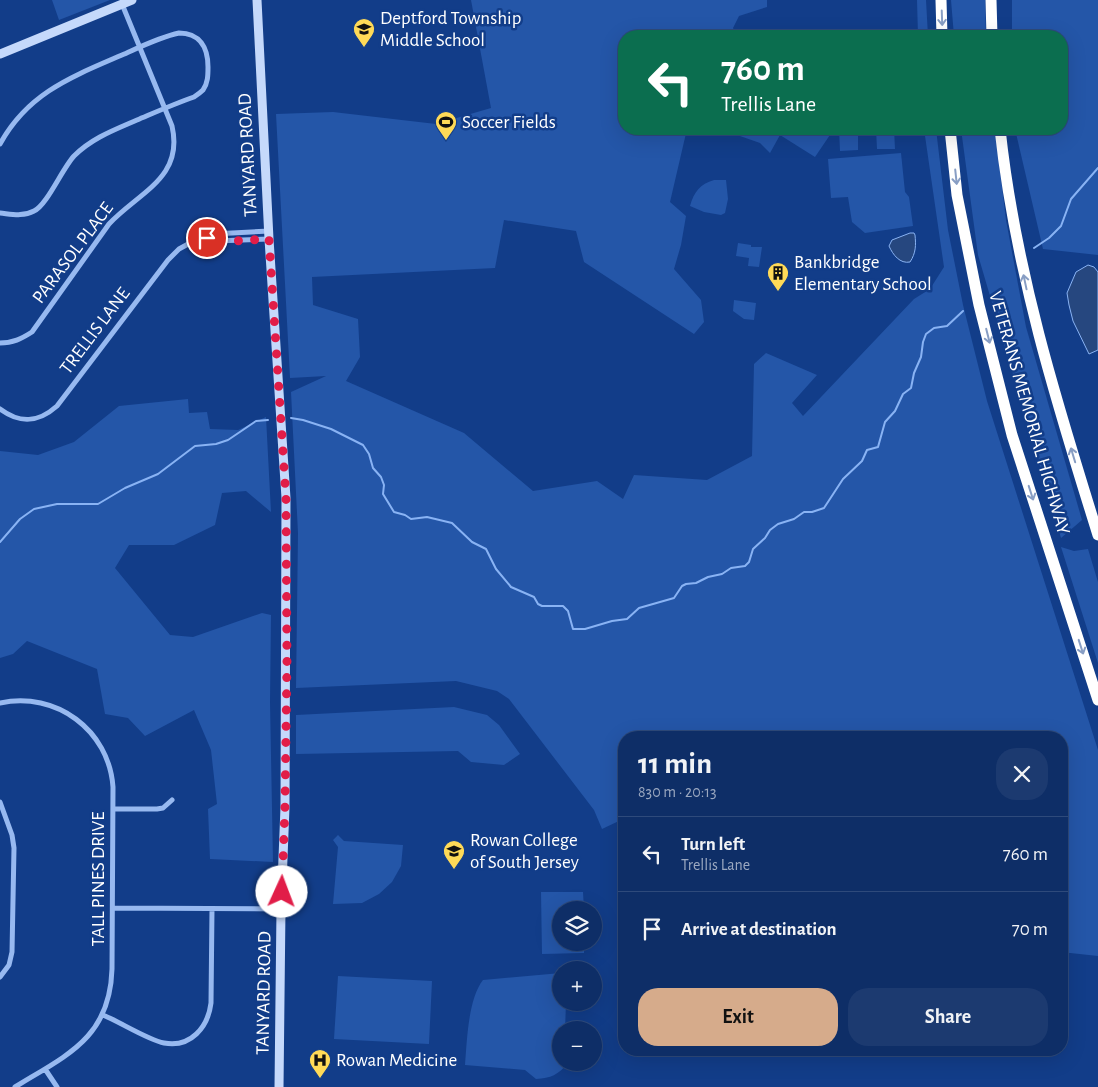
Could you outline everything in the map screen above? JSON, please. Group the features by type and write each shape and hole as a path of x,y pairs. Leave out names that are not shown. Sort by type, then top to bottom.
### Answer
{"highway":[{"path":"941,0 942,30"},
{"path":"991,0 992,30"},
{"name":"VETERANS MEMORIAL HIGHWAY","path":"951,135 957,195 979,305 1012,435 1098,700"},
{"name":"VETERANS MEMORIAL HIGHWAY","path":"1001,135 1011,206 1030,302 1064,425 1098,535"}],"street":[{"path":"0,54 132,0"},
{"name":"TANYARD ROAD","path":"257,0 269,235 286,498 285,806 281,909 280,1087"},
{"name":"PARASOL PLACE","path":"0,344 9,343 32,332 109,224 152,186 169,168 175,139 172,126 122,4"},
{"path":"0,144 7,132 24,112 46,92 74,76 179,32 196,37 204,45 207,53 208,80 202,91 194,97 100,136 86,145 73,157 42,204 35,211 18,215 0,213"},
{"name":"TRELLIS LANE","path":"0,409 12,418 29,420 48,414 62,400 178,249 213,234 269,235"},
{"name":"TALL PINES DRIVE","path":"0,703 19,701 43,703 62,710 86,727 98,741 109,762 113,780 112,984 109,1000 97,1027 85,1041 15,1087"},
{"path":"114,809 157,809 163,808 172,800"},
{"path":"0,802 12,835 14,848 12,957 7,969 0,977"},
{"path":"113,908 281,909"},
{"path":"103,1015 163,1043 181,1042 198,1034 205,1026 209,1017 211,1003 212,909"},
{"path":"45,1069 56,1087"}],"shaded area":[{"path":"52,0 110,0 59,20"},
{"path":"471,0 767,0 767,7 739,16 733,28 734,30 618,30 618,135 686,135 670,202 686,216 681,245 674,269 701,300 704,322 694,334 584,262 576,231 504,220 495,268 312,277 313,305 358,319 360,357 346,381 464,433 533,491 597,481 623,499 634,475 707,480 752,456 754,364 766,353 817,375 792,403 803,416 914,299 930,289 944,267 925,135 937,135 948,230 963,305 987,401 1098,750 1098,956 1068,953 1068,731 618,731 618,821 602,829 594,810 509,699 497,691 456,681 296,688 298,533 291,392 326,376 290,378 276,114 333,112 436,124 491,108"},
{"path":"917,0 926,0 928,30 918,30"},
{"path":"951,0 985,0 986,30 954,30"},
{"path":"1012,0 1098,0 1098,255 1043,249 1016,135 1068,135 1068,30 1012,30"},
{"path":"737,135 780,135 770,153 760,143"},
{"path":"780,135 830,135 815,157"},
{"path":"839,135 858,135 858,150 840,151"},
{"path":"876,135 894,135 895,149 877,149"},
{"path":"962,135 996,135 1006,220 1026,327 1082,520 1061,538 978,255"},
{"path":"901,153 905,192 909,197 913,226 865,233 852,222 848,197 831,198 828,159"},
{"path":"714,180 726,180 728,199 725,213 721,215 704,212 690,206 698,189"},
{"path":"910,233 915,235 915,249 910,262 903,262 897,258 889,246 892,240"},
{"path":"738,243 751,245 751,247 762,247 759,267 748,266 749,258 736,256"},
{"path":"1088,265 1094,267 1098,272 1098,350 1089,354 1073,321 1067,293 1076,272"},
{"path":"734,300 756,303 754,320 744,319 733,311"},
{"path":"188,399 189,413 207,412 210,429 238,430 266,417 271,512 246,491 222,493 215,525 174,545 129,545 115,568 170,635 193,637 262,613 271,615 270,702 273,862 210,859 208,809 217,804 211,750 194,710 145,736 128,718 105,714 97,669 27,641 13,654 0,658 0,451 38,455 74,442 119,406"},
{"path":"1061,547 1074,551 1088,549 1098,582 1098,663"},
{"path":"454,707 487,715 499,725 520,754 504,765 471,762 458,751 296,754 296,715"},
{"path":"338,835 344,841 403,845 401,866 392,882 379,894 362,903 333,904 338,847 333,840"},
{"path":"541,892 583,892 584,901 552,901 552,951 584,951 584,953 542,954"},
{"path":"552,974 552,1011 566,1011 565,1021 552,1021 552,1071 559,1071 557,1073 546,1078 536,1079 525,1070 465,1065 471,1009 478,988 483,980"},
{"path":"338,976 432,981 429,1044 334,1039"}],"waterway":[{"path":"1034,248 1049,238 1061,226 1071,199 1098,168"},
{"path":"291,418 331,429 363,445 369,454 373,468 381,477 384,485 383,494 394,512 411,519 427,517 452,523 472,542 486,549 496,569 511,587 534,597 538,604 542,606 563,606 568,611 573,629 585,629 612,621 627,619 639,608 674,598 682,586 686,584 696,583 708,577 722,574 731,568 745,566 749,562 753,549 778,524 794,519 804,512 812,512 824,508 843,479 862,461 867,450 878,447 885,422 895,411 903,394 911,388 926,334 934,328 947,326 963,311"},
{"path":"0,542 20,519 34,509 57,504 98,504 125,488 158,474 195,446 216,444 228,440 256,421 268,420"}],"place":[{"name":"Deptford Township Middle School","path":"364,48"},
{"name":"Soccer Fields","path":"446,141"},
{"name":"Bankbridge Elementary School","path":"778,292"},
{"name":"Rowan College of South Jersey","path":"454,870"},
{"name":"Rowan Medicine","path":"320,1079"}],"route":[{"path":"207,238 215,242 269,239 286,498 287,661 282,892"}]}
